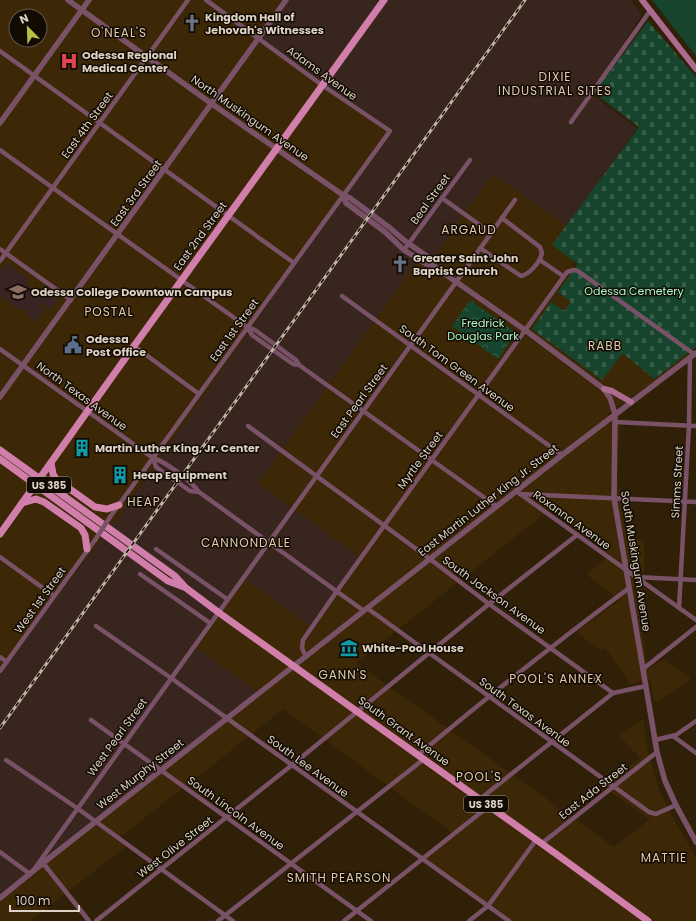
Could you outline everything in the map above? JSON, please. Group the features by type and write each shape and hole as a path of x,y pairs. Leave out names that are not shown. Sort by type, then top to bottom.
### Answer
{"main road":[{"name":"East 2nd Street","path":"0,534 384,0"},
{"path":"642,0 696,69"},
{"path":"604,389 612,391 632,402"},
{"name":"US 385","path":"0,450 37,482"},
{"name":"US 385","path":"0,459 37,482"},
{"path":"51,463 53,474 58,481 95,508 107,509 119,505"},
{"name":"South Grant Avenue","path":"37,482 101,527 168,581 186,588 648,921"},
{"path":"22,503 36,499 44,502 81,528 85,535 87,549"}],"street":[{"name":"North Muskingum Avenue","path":"68,0 212,104 343,195 350,198 369,216"},
{"path":"0,123 89,0"},
{"name":"East 4th Street","path":"0,261 188,0"},
{"name":"Adams Avenue","path":"206,0 322,85 390,131"},
{"name":"East 3rd Street","path":"0,397 286,0"},
{"path":"571,122 650,11"},
{"path":"0,51 294,263"},
{"name":"East 1st Street","path":"94,540 390,131"},
{"path":"0,150 247,327 252,335 293,364 299,365 496,506"},
{"name":"Beal Street","path":"404,250 470,160"},
{"path":"442,198 491,233"},
{"name":"East Pearl Street","path":"218,612 515,200"},
{"name":"South Muskingum Avenue","path":"369,216 390,228 409,244 431,259 435,266"},
{"name":"South Muskingum Avenue","path":"369,216 404,250 426,264 435,266 525,330 604,389 610,398 615,414 614,498 657,752 665,781 696,842"},
{"path":"480,248 521,276 527,274 540,260 542,253 540,247 502,218"},
{"path":"0,249 71,300"},
{"path":"540,260 563,276 570,270 578,271 693,355"},
{"name":"Myrtle Street","path":"306,657 302,648 303,640 563,276"},
{"name":"South Tom Green Avenue","path":"342,296 562,455"},
{"path":"134,346 199,394"},
{"name":"North Texas Avenue","path":"0,349 153,458"},
{"name":"East Martin Luther King Jr. Street","path":"294,666 496,506 518,492 562,455 693,355"},
{"name":"Simms Street","path":"679,608 693,355"},
{"path":"615,422 696,426"},
{"name":"South Jackson Avenue","path":"248,426 489,604 613,693"},
{"name":"South Texas Avenue","path":"153,458 156,467 190,491 199,492"},
{"name":"South Texas Avenue","path":"153,458 161,461 194,485 199,492 337,591 366,609 429,653 613,787 653,813 662,812 676,805"},
{"path":"518,492 696,502"},
{"name":"Roxanna Avenue","path":"518,492 696,620"},
{"name":"West Olive Street","path":"96,921 358,712 489,604 577,535"},
{"name":"West 1st Street","path":"0,671 94,540"},
{"path":"156,549 227,599"},
{"path":"0,557 54,596"},
{"path":"140,574 210,623"},
{"path":"636,577 696,580"},
{"path":"218,921 357,812 421,757 488,696 629,588"},
{"name":"West Pearl Street","path":"30,873 218,612"},
{"name":"South Lee Avenue","path":"96,626 509,921"},
{"path":"643,669 696,627"},
{"path":"0,657 7,662"},
{"name":"West Murphy Street","path":"0,898 294,666"},
{"path":"480,799 613,693 646,686"},
{"name":"South Lincoln Avenue","path":"91,720 371,921"},
{"path":"655,740 673,736 696,721"},
{"path":"673,736 696,753"},
{"name":"East Ada Street","path":"469,921 488,906 538,842 613,787 657,752"},
{"path":"6,760 77,808 234,921"},
{"path":"344,921 489,806"},
{"path":"0,852 30,873"},
{"path":"43,863 89,921"}],"shaded area":[{"path":"0,0 286,0 390,131 122,512 0,671"},
{"path":"286,0 631,0 640,12 641,16 591,94 637,128 567,226 493,174 430,262 421,256 258,483 361,558 312,627 243,578 194,646 259,693 0,898 0,671 122,512 390,131 259,39"},
{"path":"494,174 567,226 574,260 571,265 694,354 608,414 620,426 617,474 627,539 644,540 644,572 633,571 648,669 664,659 691,678 670,694 654,703 650,679 630,684 605,648 600,650 576,632 620,600 586,574 610,555 549,510 356,663 614,847 650,819 603,787 640,758 618,735 643,719 648,751 660,793 696,857 696,921 509,921 423,859 454,834 283,709 119,838 128,845 30,921 0,921 0,898 259,693 194,646 243,578 360,558 258,483 421,256"},
{"name":"Odessa College Downtown Campus","path":"6,263 29,280 26,284 39,294 42,290 58,300 51,309 41,303 39,305 44,309 36,322 27,315 29,311 25,309 23,312 0,296 0,271"}],"green space":[{"path":"652,0 696,0 696,56"},
{"name":"Odessa Cemetery","path":"648,21 696,77 696,347 654,379 623,353 602,380 532,329 551,302 564,311 571,302 558,292 578,264 552,245 639,127 594,93"},
{"name":"Fredrick Douglas Park","path":"470,300 516,333 498,359 452,326"}],"railway":[{"path":"0,728 525,0"}],"place":[{"name":"Kingdom Hall of Jehovah's Witnesses","path":"192,23"},
{"name":"Odessa Regional Medical Center","path":"69,61"},
{"name":"Greater Saint John Baptist Church","path":"400,264"},
{"name":"Odessa College Downtown Campus","path":"18,292"},
{"name":"Odessa Post Office","path":"73,345"},
{"name":"Martin Luther King, Jr. Center","path":"82,448"},
{"name":"Heap Equipment","path":"120,475"},
{"name":"White-Pool House","path":"349,648"}],"district":[{"name":"O'NEAL'S","path":"119,32"},
{"name":"DIXIE INDUSTRIAL SITES","path":"555,83"},
{"name":"ARGAUD","path":"469,229"},
{"name":"POSTAL","path":"109,311"},
{"name":"RABB","path":"605,345"},
{"name":"HEAP","path":"144,501"},
{"name":"CANNONDALE","path":"246,542"},
{"name":"GANN'S","path":"343,674"},
{"name":"POOL'S ANNEX","path":"556,678"},
{"name":"POOL'S","path":"479,776"},
{"name":"MATTIE","path":"664,857"},
{"name":"SMITH PEARSON","path":"339,877"}]}
